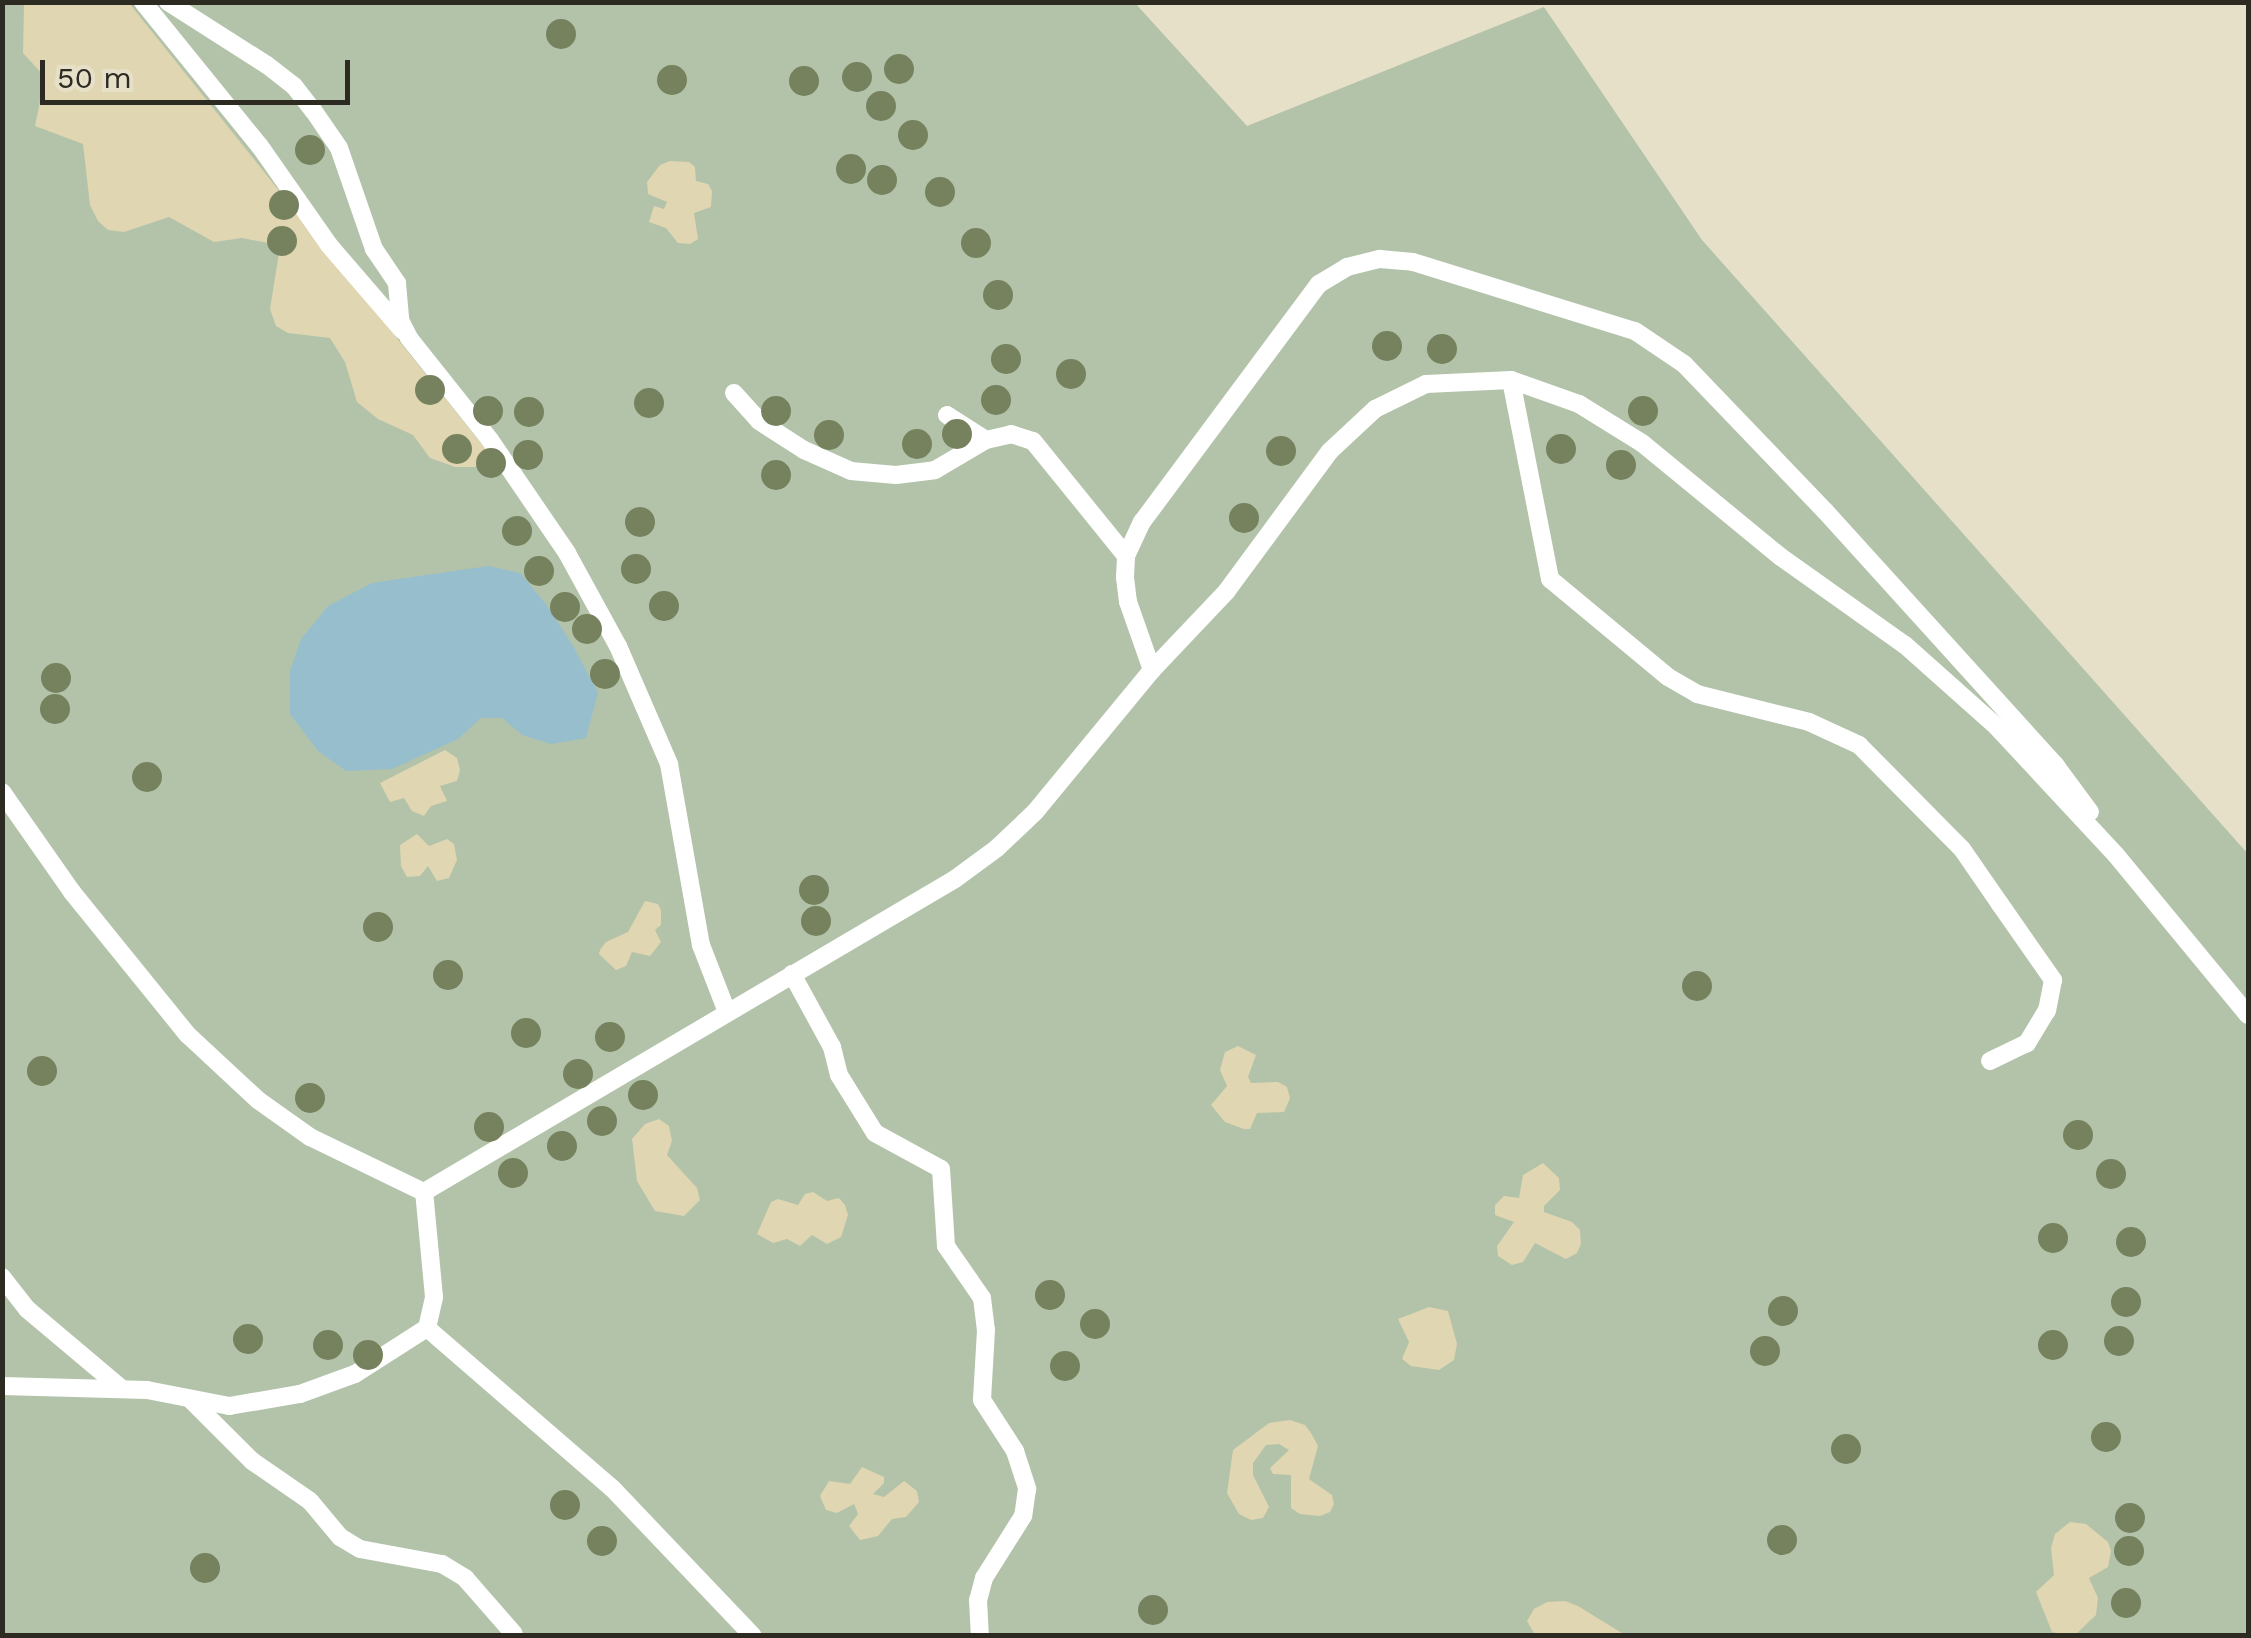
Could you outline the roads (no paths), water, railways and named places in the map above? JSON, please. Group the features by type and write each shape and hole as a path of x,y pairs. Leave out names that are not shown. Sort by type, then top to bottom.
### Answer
{"lane":[{"path":"143,2 248,131 329,245 500,453 557,537 649,710 668,764 701,945 727,1012"},
{"path":"168,2 267,64 294,86 313,110 339,148 374,249 397,283 400,320 409,338"},
{"path":"1152,670 1128,602 1126,556 1142,522 1319,284 1348,266 1380,259 1413,262 1635,331 1684,364 1838,525 2056,766 2116,855"},
{"path":"424,1192 955,879 997,848 1035,812 1152,670 1226,592 1330,451 1375,409 1426,384 1511,380 1580,404 1642,443 1781,557 1905,645 1997,727 2116,855 2248,1015"},
{"path":"1511,380 1550,579 1668,677 1697,694 1810,722 1860,745 1962,850 2000,904 2053,980 2047,1010 2027,1043 1990,1061"},
{"path":"734,394 759,421 804,450 851,471 896,474 934,470 986,440 1010,434 1033,441 1126,556"},
{"path":"947,415 986,440"},
{"path":"2,792 72,892 188,1035 258,1100 310,1137 424,1192"},
{"path":"792,974 832,1048 839,1075 874,1133 941,1169 946,1246 982,1298 986,1330 982,1400 1015,1451 1027,1489 1022,1516 984,1578 978,1600 980,1636"},
{"path":"2,1386 122,1389 229,1406 300,1394 356,1374 428,1328 434,1298 424,1192"},
{"path":"2,1277 27,1309 122,1389"},
{"path":"428,1328 612,1488 753,1636"},
{"path":"190,1398 252,1461 310,1501 340,1538 360,1549 442,1564 466,1578 514,1634"}],"water":[{"path":"488,566 520,573 573,646 598,693 586,738 551,744 522,735 502,718 481,718 458,739 392,769 346,771 318,751 290,714 290,671 301,639 328,606 372,583"}]}
